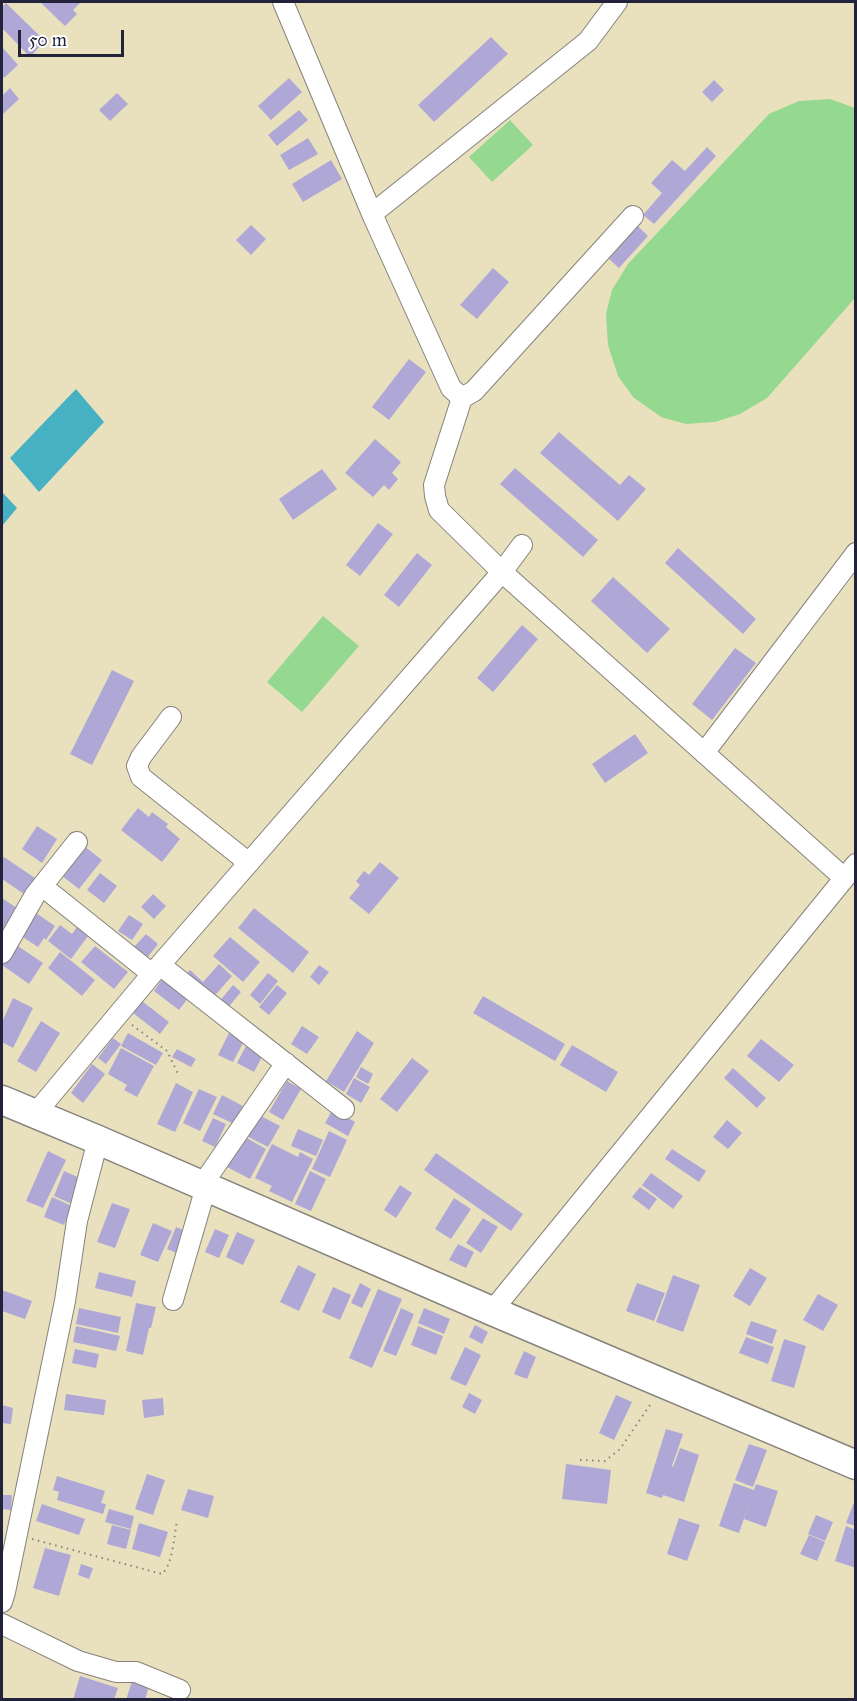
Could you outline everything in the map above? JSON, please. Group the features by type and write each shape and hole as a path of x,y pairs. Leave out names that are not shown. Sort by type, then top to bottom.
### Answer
{"highway":[{"path":"2,1100 855,1465"}],"street":[{"path":"283,2 372,214 451,388 462,398"},
{"path":"372,214 588,41 617,2"},
{"path":"492,1311 849,870 704,753 502,572 439,510 434,485 462,398 474,392 633,216"},
{"path":"34,1114 502,572 522,545"},
{"path":"704,753 855,553"},
{"path":"171,717 141,757 137,766 141,777 249,863"},
{"path":"2,952 35,895 77,842"},
{"path":"42,886 286,1063 344,1109"},
{"path":"172,1300 204,1186 286,1063"},
{"path":"2,1602 65,1301 77,1221 98,1140"},
{"path":"2,1624 78,1661 116,1672 136,1672 180,1690"}],"path":[{"path":"118,1015 167,1051 179,1076"},
{"path":"580,1460 605,1461 620,1449 664,1384"},
{"path":"17,1534 162,1574 169,1564 177,1521"}],"green space":[{"path":"830,99 855,108 855,298 767,398 740,414 715,422 686,424 661,417 633,397 618,376 608,345 606,314 612,290 628,264 769,114 799,101"},
{"path":"510,120 533,145 492,182 469,157"},
{"path":"323,616 359,646 302,712 267,682"}],"water":[{"path":"76,389 104,422 39,492 10,458"},
{"path":"2,492 17,508 2,526"}],"building":[{"path":"40,2 81,2 73,10 77,14 65,26"},
{"path":"6,3 45,41 30,57 2,28 2,7"},
{"path":"491,37 508,54 434,122 418,105"},
{"path":"2,47 18,65 4,78 2,74"},
{"path":"289,78 302,92 271,120 258,106"},
{"path":"714,80 724,90 712,102 702,92"},
{"path":"10,88 19,99 2,115 2,96"},
{"path":"117,93 128,104 110,121 99,110"},
{"path":"299,110 308,120 277,146 268,135"},
{"path":"308,138 318,154 289,170 280,155"},
{"path":"707,147 716,156 654,224 643,215 662,193 651,183 672,160 685,171"},
{"path":"331,160 342,179 303,202 292,184"},
{"path":"251,225 266,239 251,255 236,240"},
{"path":"638,226 648,236 619,268 609,259"},
{"path":"493,268 509,282 477,319 460,305"},
{"path":"409,359 426,372 389,420 372,407"},
{"path":"559,432 620,485 629,475 646,489 618,521 540,453"},
{"path":"375,439 401,462 392,473 398,479 389,490 384,485 373,497 345,473"},
{"path":"515,468 598,540 583,557 500,484"},
{"path":"322,469 337,489 293,520 279,499"},
{"path":"378,523 393,534 360,576 346,565"},
{"path":"678,548 756,619 743,634 665,563"},
{"path":"417,553 432,565 399,607 384,595"},
{"path":"613,577 670,629 647,653 591,601"},
{"path":"522,625 538,639 493,692 477,678"},
{"path":"735,648 756,663 712,720 692,704"},
{"path":"112,670 134,681 92,765 70,754"},
{"path":"635,734 648,753 605,783 592,764"},
{"path":"138,808 149,817 152,812 168,824 166,827 180,839 162,862 121,830"},
{"path":"37,826 57,839 42,863 22,849"},
{"path":"84,846 102,860 79,889 61,875"},
{"path":"4,857 35,878 24,894 2,879"},
{"path":"380,862 399,878 369,914 349,898 360,885 356,881 364,871 369,875"},
{"path":"100,873 117,886 104,903 87,890"},
{"path":"153,894 166,906 154,919 141,907"},
{"path":"2,898 17,908 4,928 2,927"},
{"path":"254,908 309,952 293,973 238,928"},
{"path":"36,913 55,926 46,940 44,938 38,947 21,936"},
{"path":"129,915 143,924 132,940 118,931"},
{"path":"60,925 72,934 77,927 88,936 71,959 48,941"},
{"path":"146,934 158,944 147,958 134,947"},
{"path":"230,937 260,962 243,982 213,956"},
{"path":"15,944 43,963 29,984 2,965"},
{"path":"95,946 128,972 114,989 81,962"},
{"path":"60,952 95,980 82,996 48,968"},
{"path":"219,964 232,976 211,1000 184,977 190,970 203,982"},
{"path":"319,965 329,972 319,985 310,977"},
{"path":"268,973 278,981 260,1004 250,995"},
{"path":"163,978 188,998 179,1010 154,991"},
{"path":"233,985 241,992 226,1010 218,1003"},
{"path":"277,985 287,993 269,1015 259,1007"},
{"path":"483,996 565,1044 555,1061 473,1013"},
{"path":"13,998 33,1008 13,1048 2,1042 2,1022"},
{"path":"142,1001 169,1022 160,1034 133,1013"},
{"path":"41,1021 60,1033 36,1072 17,1061"},
{"path":"302,1026 319,1037 307,1054 291,1044"},
{"path":"357,1031 374,1043 344,1092 326,1081"},
{"path":"128,1033 163,1053 156,1065 121,1046"},
{"path":"229,1033 244,1041 233,1062 218,1055"},
{"path":"113,1038 121,1044 106,1064 98,1058"},
{"path":"761,1039 794,1065 779,1082 747,1056"},
{"path":"572,1045 618,1072 606,1092 560,1065"},
{"path":"246,1046 263,1055 254,1072 237,1063"},
{"path":"121,1048 154,1066 137,1097 124,1090 127,1085 108,1074"},
{"path":"177,1049 196,1059 191,1067 172,1057"},
{"path":"412,1058 429,1071 397,1112 380,1099"},
{"path":"92,1064 105,1074 83,1103 71,1093"},
{"path":"361,1067 373,1074 368,1084 356,1077"},
{"path":"733,1068 766,1098 757,1108 724,1078"},
{"path":"354,1078 370,1087 361,1103 346,1094"},
{"path":"287,1081 301,1089 283,1120 269,1112"},
{"path":"176,1083 193,1092 175,1132 157,1124"},
{"path":"199,1089 217,1097 200,1131 183,1123"},
{"path":"222,1095 243,1106 234,1124 213,1114"},
{"path":"333,1109 355,1122 348,1136 325,1123"},
{"path":"257,1114 280,1126 268,1147 245,1135"},
{"path":"213,1118 226,1124 215,1147 202,1141"},
{"path":"727,1120 742,1133 728,1149 713,1137"},
{"path":"298,1129 323,1140 316,1156 291,1146"},
{"path":"329,1131 347,1140 330,1177 312,1169"},
{"path":"243,1136 266,1149 250,1179 227,1167"},
{"path":"272,1144 298,1157 300,1152 313,1159 292,1202 269,1191 272,1186 255,1178"},
{"path":"672,1149 706,1171 699,1182 665,1159"},
{"path":"48,1151 66,1160 43,1208 26,1201"},
{"path":"436,1153 523,1214 511,1231 424,1170"},
{"path":"64,1171 82,1179 72,1204 54,1196"},
{"path":"310,1171 326,1179 311,1211 295,1204"},
{"path":"651,1173 683,1196 673,1209 642,1185"},
{"path":"400,1185 412,1193 396,1218 384,1210"},
{"path":"640,1187 657,1199 649,1210 632,1197"},
{"path":"52,1197 72,1206 64,1225 44,1217"},
{"path":"454,1198 471,1209 451,1239 435,1229"},
{"path":"112,1203 130,1209 115,1248 97,1242"},
{"path":"483,1218 498,1227 481,1253 466,1243"},
{"path":"153,1223 172,1231 158,1262 140,1255"},
{"path":"176,1227 186,1231 177,1253 167,1249"},
{"path":"215,1229 229,1235 219,1258 205,1252"},
{"path":"237,1232 255,1240 243,1265 226,1257"},
{"path":"458,1244 474,1252 466,1268 449,1260"},
{"path":"298,1265 316,1274 299,1311 280,1302"},
{"path":"750,1268 767,1278 750,1306 733,1296"},
{"path":"99,1272 136,1281 132,1297 95,1288"},
{"path":"673,1275 700,1285 683,1332 656,1322"},
{"path":"360,1283 371,1289 362,1308 351,1303"},
{"path":"637,1283 665,1293 654,1321 626,1311"},
{"path":"333,1287 351,1295 340,1320 322,1312"},
{"path":"378,1289 402,1299 372,1368 349,1358"},
{"path":"2,1290 32,1301 25,1319 2,1311"},
{"path":"818,1294 838,1305 823,1331 803,1320"},
{"path":"136,1303 156,1307 143,1355 126,1351"},
{"path":"79,1308 121,1317 118,1333 76,1324"},
{"path":"401,1308 414,1314 396,1356 383,1351"},
{"path":"424,1308 450,1319 444,1334 418,1323"},
{"path":"751,1321 777,1330 772,1344 746,1334"},
{"path":"475,1325 488,1332 482,1344 469,1337"},
{"path":"76,1326 120,1336 116,1351 73,1342"},
{"path":"418,1326 443,1336 436,1355 411,1345"},
{"path":"746,1337 774,1347 768,1364 739,1353"},
{"path":"784,1339 806,1346 794,1388 771,1381"},
{"path":"465,1347 481,1355 466,1386 450,1379"},
{"path":"75,1349 99,1354 96,1368 72,1363"},
{"path":"524,1351 536,1357 527,1379 514,1374"},
{"path":"469,1393 482,1400 475,1414 462,1407"},
{"path":"66,1394 106,1400 104,1415 64,1410"},
{"path":"616,1395 632,1402 614,1440 599,1433"},
{"path":"163,1398 164,1415 144,1418 142,1400"},
{"path":"2,1405 13,1408 11,1424 2,1423"},
{"path":"666,1429 683,1434 673,1467 680,1448 699,1455 684,1502 663,1495 662,1498 646,1493"},
{"path":"749,1444 767,1450 753,1487 735,1480"},
{"path":"566,1464 611,1470 607,1504 562,1499"},
{"path":"147,1474 165,1480 153,1515 135,1509"},
{"path":"57,1476 105,1491 101,1503 106,1504 103,1514 57,1500 59,1492 53,1490"},
{"path":"734,1483 754,1490 756,1484 778,1491 766,1527 744,1519 751,1498 739,1533 719,1526"},
{"path":"188,1489 214,1496 208,1518 181,1510"},
{"path":"2,1495 12,1495 11,1510 2,1509"},
{"path":"856,1497 856,1526 846,1523"},
{"path":"42,1504 85,1519 79,1535 36,1521"},
{"path":"109,1509 134,1516 131,1529 105,1522"},
{"path":"816,1515 833,1522 825,1541 808,1534"},
{"path":"679,1518 700,1525 687,1561 667,1554"},
{"path":"139,1523 168,1532 160,1557 132,1549"},
{"path":"112,1525 131,1530 126,1549 107,1544"},
{"path":"846,1526 856,1530 856,1568 835,1561"},
{"path":"809,1535 825,1542 817,1561 800,1554"},
{"path":"45,1548 71,1555 59,1596 33,1588"},
{"path":"81,1564 93,1568 89,1579 78,1575"},
{"path":"80,1676 118,1688 114,1700 73,1700"},
{"path":"132,1681 149,1686 145,1700 126,1700"}]}
